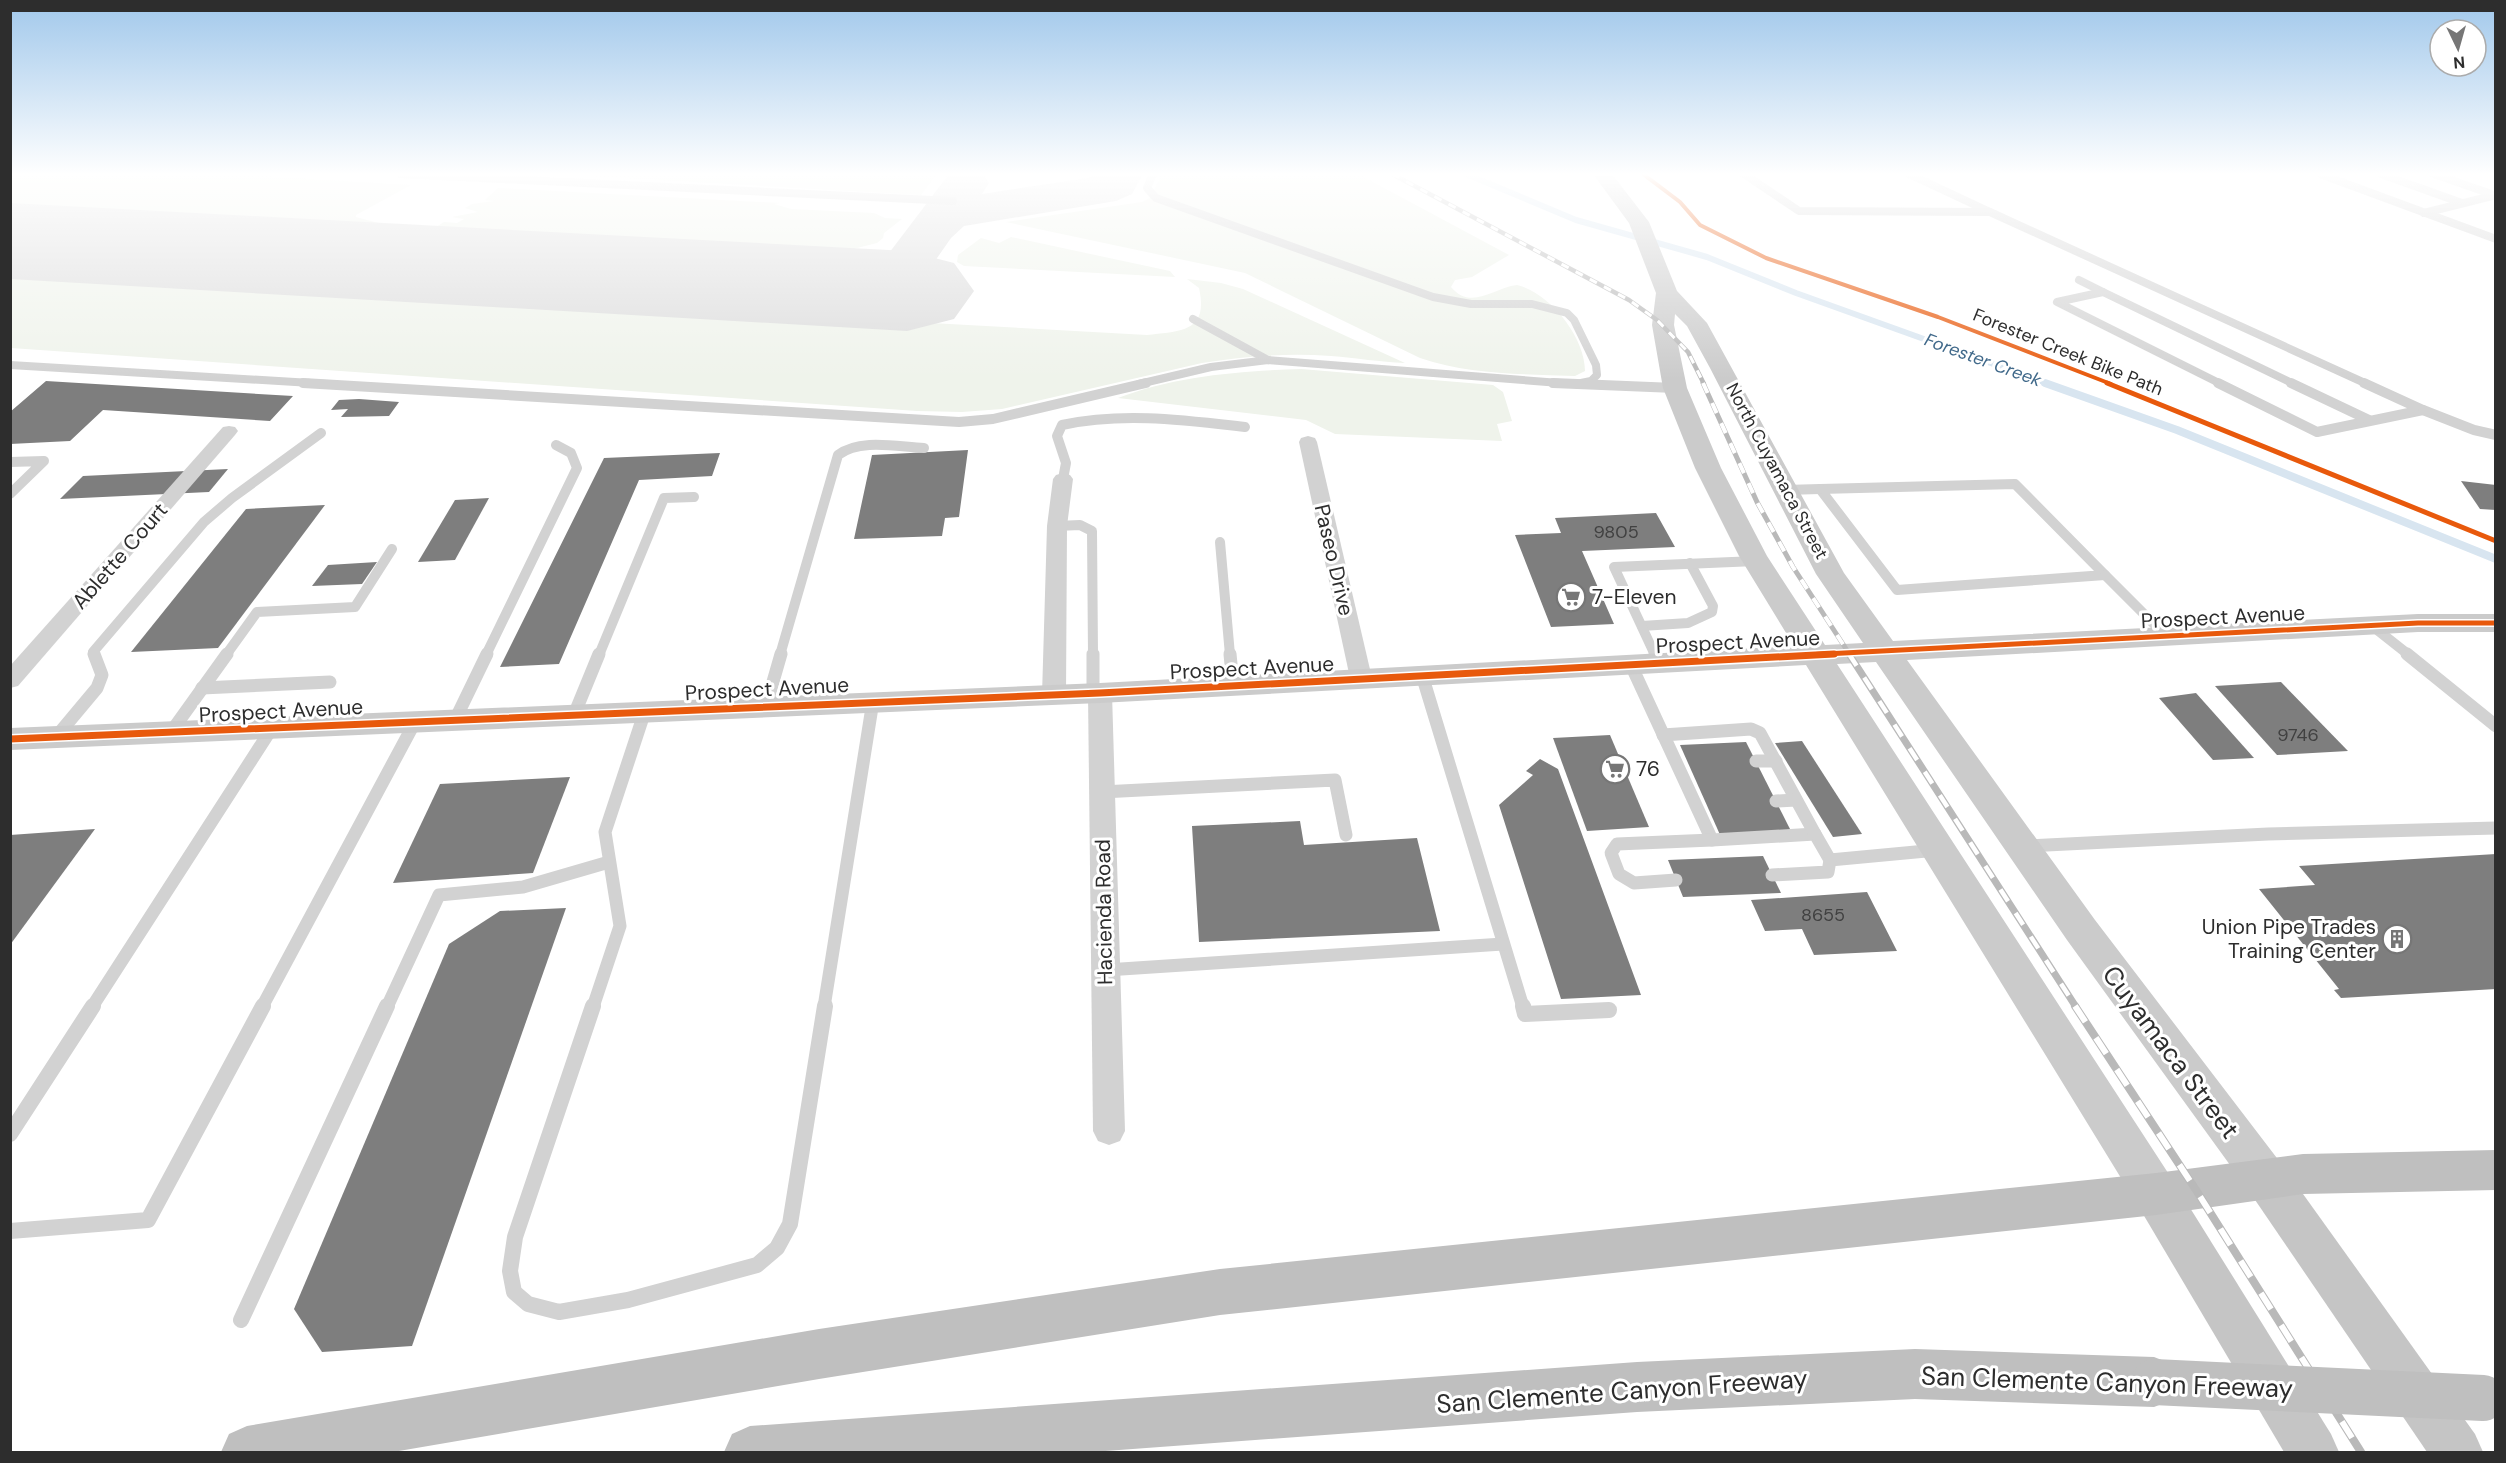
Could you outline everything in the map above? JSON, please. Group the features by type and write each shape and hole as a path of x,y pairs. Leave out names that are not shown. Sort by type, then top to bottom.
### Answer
{"highway":[{"path":"246,1452 819,1354 1220,1292 2156,1194 2303,1174 2496,1170"},
{"name":"San Clemente Canyon Freeway","path":"750,1452 1660,1386 1915,1374 2154,1382 2489,1398"}],"main road":[{"name":"North Cuyamaca Street","path":"1648,242 1667,294 1663,325 1676,388 1708,468 1756,561 1815,655"},
{"name":"North Cuyamaca Street","path":"1667,294 1696,323 1830,574 1885,651"},
{"name":"Prospect Avenue","path":"10,739 1054,695 2371,625 2496,623"},
{"name":"Cuyamaca Street","path":"1885,651 2118,980 2267,1180 2457,1452"},
{"path":"1815,655 2156,1194 2313,1452"}],"street":[{"name":"Ablette Court","path":"10,681 229,430"},
{"name":"Paseo Drive","path":"1308,442 1361,678"},
{"path":"1054,695 1057,526 1063,479"},
{"name":"Hacienda Road","path":"1096,693 1102,792 1108,1131"}],"lane":[{"path":"1280,242 1433,297 1471,304 1532,304 1567,313 1574,320 1596,365 1597,375 1591,381 1574,384"},
{"path":"2058,242 2423,410 2474,430 2496,435"},
{"path":"2079,280 2369,420"},
{"path":"2103,292 2057,302 2317,432 2423,410"},
{"path":"1193,319 1268,360"},
{"path":"10,365 959,422 993,419 1211,367 1268,360 1574,384 1676,388"},
{"path":"1063,479 1066,471 1065,458 1057,436 1062,425 1088,418 1120,415 1245,427"},
{"path":"56,737 97,688 102,675 93,652 205,522 321,433"},
{"path":"455,720 577,468 571,453 556,445"},
{"path":"766,706 838,455 842,450 857,446 924,448"},
{"path":"10,462 45,461 10,494"},
{"path":"1785,490 2015,484 2166,636"},
{"path":"1820,489 1897,590 2105,575"},
{"path":"574,715 664,498 694,497"},
{"path":"1057,526 1080,525 1092,531 1096,693"},
{"path":"1220,542 1233,685"},
{"path":"171,732 257,612 355,607 392,549"},
{"path":"1712,840 1700,805 1682,765 1663,735 1645,664 1642,626 1614,567 1756,561"},
{"path":"1642,626 1701,620 1712,612 1713,606 1690,564"},
{"path":"2371,625 2496,726"},
{"path":"1422,675 1524,1014 1609,1010"},
{"path":"202,688 330,681"},
{"path":"645,711 605,832 620,926 515,1237 510,1271 514,1292 528,1304 559,1312 628,1300 757,1265 774,1254 785,1239 792,1212 873,701"},
{"path":"10,1231 148,1220 415,722"},
{"path":"10,1134 272,728"},
{"path":"1663,735 1751,729 1760,733 1830,860 1828,872 1773,875"},
{"path":"1756,761 1776,761"},
{"path":"1102,792 1335,780 1346,835"},
{"path":"1776,801 1796,800"},
{"path":"2022,846 2268,834 2496,828"},
{"path":"1676,880 1634,883 1619,874 1611,852 1617,844 1815,834"},
{"path":"1830,860 1939,850"},
{"path":"241,1320 440,895 523,887 609,862"},
{"path":"1106,970 1503,944"}],"shaded area":[{"path":"578,242 878,242 853,249 808,254"},
{"path":"975,242 1036,242 1170,271 1175,277 964,266 957,262 958,255"},
{"path":"1101,242 1485,242 1509,255 1472,277 1455,280 1451,287 1459,294 1474,298 1517,285 1542,297 1563,318 1572,331 1579,344 1585,371 1575,376 1516,374 1477,371 1439,364 1420,358 1245,273"},
{"path":"10,272 1147,335 1181,330 1196,321 1200,313 1201,302 1199,288 1187,279 1221,283 1243,289 1405,363 1315,355 1250,357 1202,363 1002,409 962,412 917,411 11,348"},
{"path":"1301,369 1493,385 1503,392 1512,421 1497,424 1502,441 1335,434 1306,420 1118,398 1162,384 1208,376"}],"building":[{"path":"46,381 293,396 270,421 103,410 70,441 10,444 10,412"},
{"path":"339,400 399,402 389,416 341,417 348,409 331,410"},
{"path":"968,450 959,517 945,518 942,536 854,539 872,455"},
{"path":"720,453 712,476 639,480 559,664 500,667 604,458"},
{"path":"228,469 209,492 60,499 83,476"},
{"path":"2461,481 2496,485 2496,510 2480,509"},
{"path":"489,498 455,560 418,562 455,500"},
{"path":"325,505 218,648 131,652 246,509"},
{"path":"1656,513 1675,547 1582,551 1614,624 1551,627 1515,535 1561,533 1555,518"},
{"path":"377,562 362,584 312,586 328,565"},
{"path":"2281,682 2348,751 2277,755 2215,686"},
{"path":"2196,693 2254,758 2213,760 2159,698"},
{"path":"1610,735 1649,827 1587,831 1553,738"},
{"path":"1802,741 1862,834 1833,837 1775,743"},
{"path":"1746,742 1792,833 1721,837 1680,745"},
{"path":"1540,759 1558,769 1641,995 1561,999 1499,805 1533,775 1526,771"},
{"path":"570,777 533,873 393,883 440,784"},
{"path":"1300,821 1304,845 1417,838 1440,931 1199,942 1192,826"},
{"path":"95,829 10,945 10,835"},
{"name":"Union Pipe Trades Training Center","path":"2496,854 2496,989 2341,998 2334,990 2339,989 2259,889 2315,885 2299,866"},
{"path":"1763,856 1781,893 1683,897 1668,860"},
{"path":"1867,892 1897,951 1814,955 1802,929 1765,931 1751,900"},
{"path":"566,908 412,1346 322,1352 294,1309 449,944 500,911"}],"waterway":[{"name":"Forester Creek","path":"1655,242 1707,257 1796,293 2049,384"},
{"name":"Forester Creek","path":"2045,383 2177,430 2496,559"}],"taxiway":[{"path":"888,290 923,242"}],"runway":[{"path":"33,242 907,291"}],"railway":[{"path":"1520,242 1629,300 1657,320 1688,352 1704,384"},
{"path":"1703,383 1757,502 1793,567 1850,655"},
{"path":"1849,654 2076,1007"},
{"path":"2075,1006 2196,1190 2361,1452"}],"cycle path":[{"name":"Forester Creek Bike Path","path":"1735,242 1766,258 1938,317 2103,381 2496,541"},
{"path":"10,739 1100,693 2418,623 2496,623"}],"place":[{"name":"7-Eleven","path":"1571,597"},
{"name":"76","path":"1615,769"},
{"name":"Union Pipe Trades Training Center","path":"2397,939"}]}
